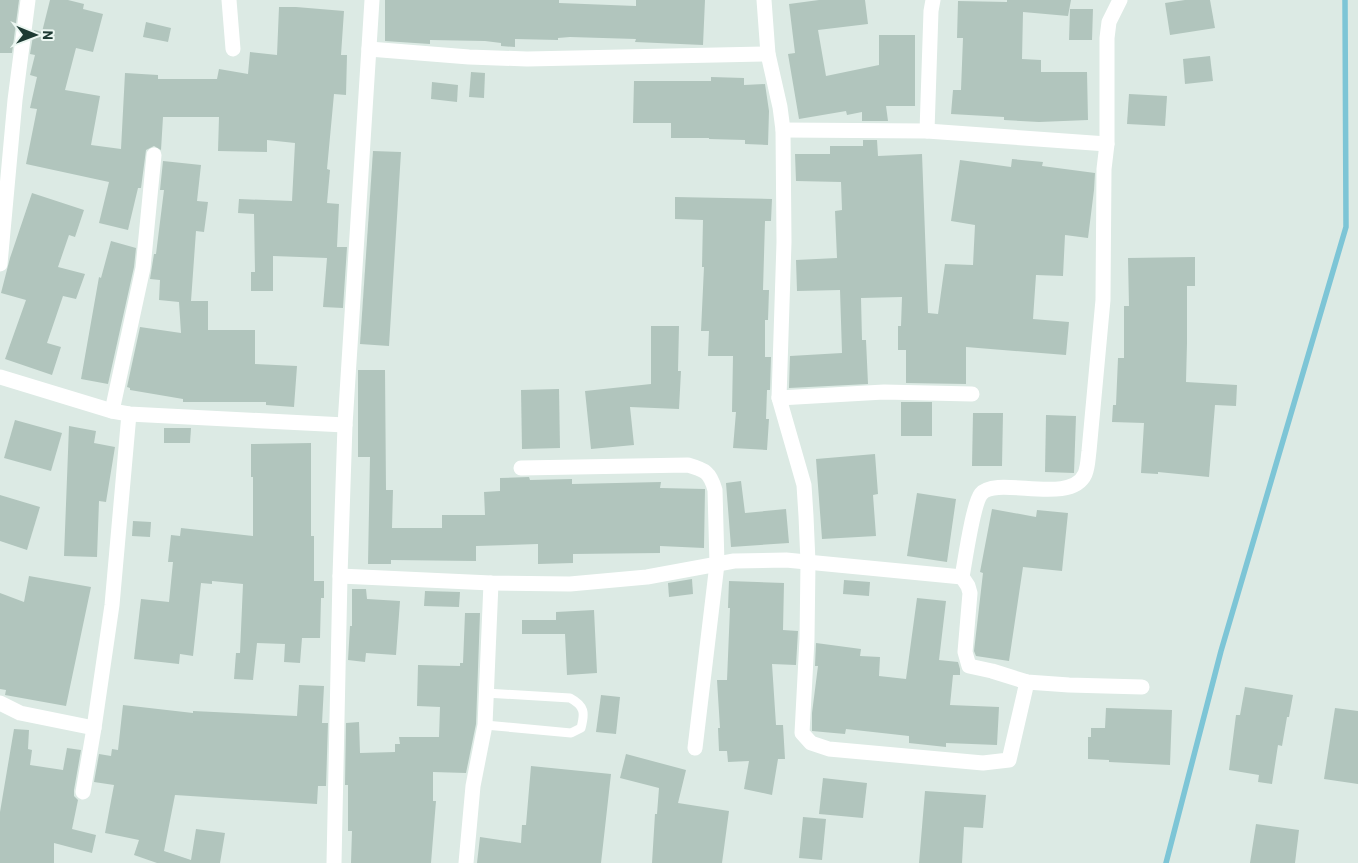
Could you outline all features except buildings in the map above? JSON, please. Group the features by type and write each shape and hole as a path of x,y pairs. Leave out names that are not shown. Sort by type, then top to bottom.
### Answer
{"street":[{"path":"0,264 15,100 28,0"},
{"path":"229,0 233,49"},
{"path":"334,863 345,425 372,0"},
{"path":"764,0 768,54 780,107 783,130 784,242 779,398 804,485 808,562 807,639 802,732 811,742 829,749 983,763 1009,760 1027,682"},
{"path":"927,131 933,0"},
{"path":"1120,0 1109,22 1107,38 1107,144 1104,168 1103,300 1089,451 1085,474 1078,483 1062,489 991,488 981,494 975,508 962,577 970,593 965,652 969,666 1027,682 1142,687"},
{"path":"369,49 469,57 527,59 768,54"},
{"path":"783,130 927,131 1107,144"},
{"path":"112,411 143,268 154,155"},
{"path":"0,377 112,411 129,414 345,425"},
{"path":"779,398 884,392 972,394"},
{"path":"83,792 112,605 129,414"},
{"path":"521,468 688,465 704,470 712,480 715,490 717,564 695,748"},
{"path":"340,576 492,583 570,584 647,577 734,561 786,560 962,577"},
{"path":"466,863 473,786 485,725 492,583"},
{"path":"0,702 20,713 94,728"}],"lane":[{"path":"485,725 572,733 581,728 584,711 577,702 570,698 486,693"}],"waterway":[{"path":"1166,863 1221,651 1346,227 1345,0"}]}
